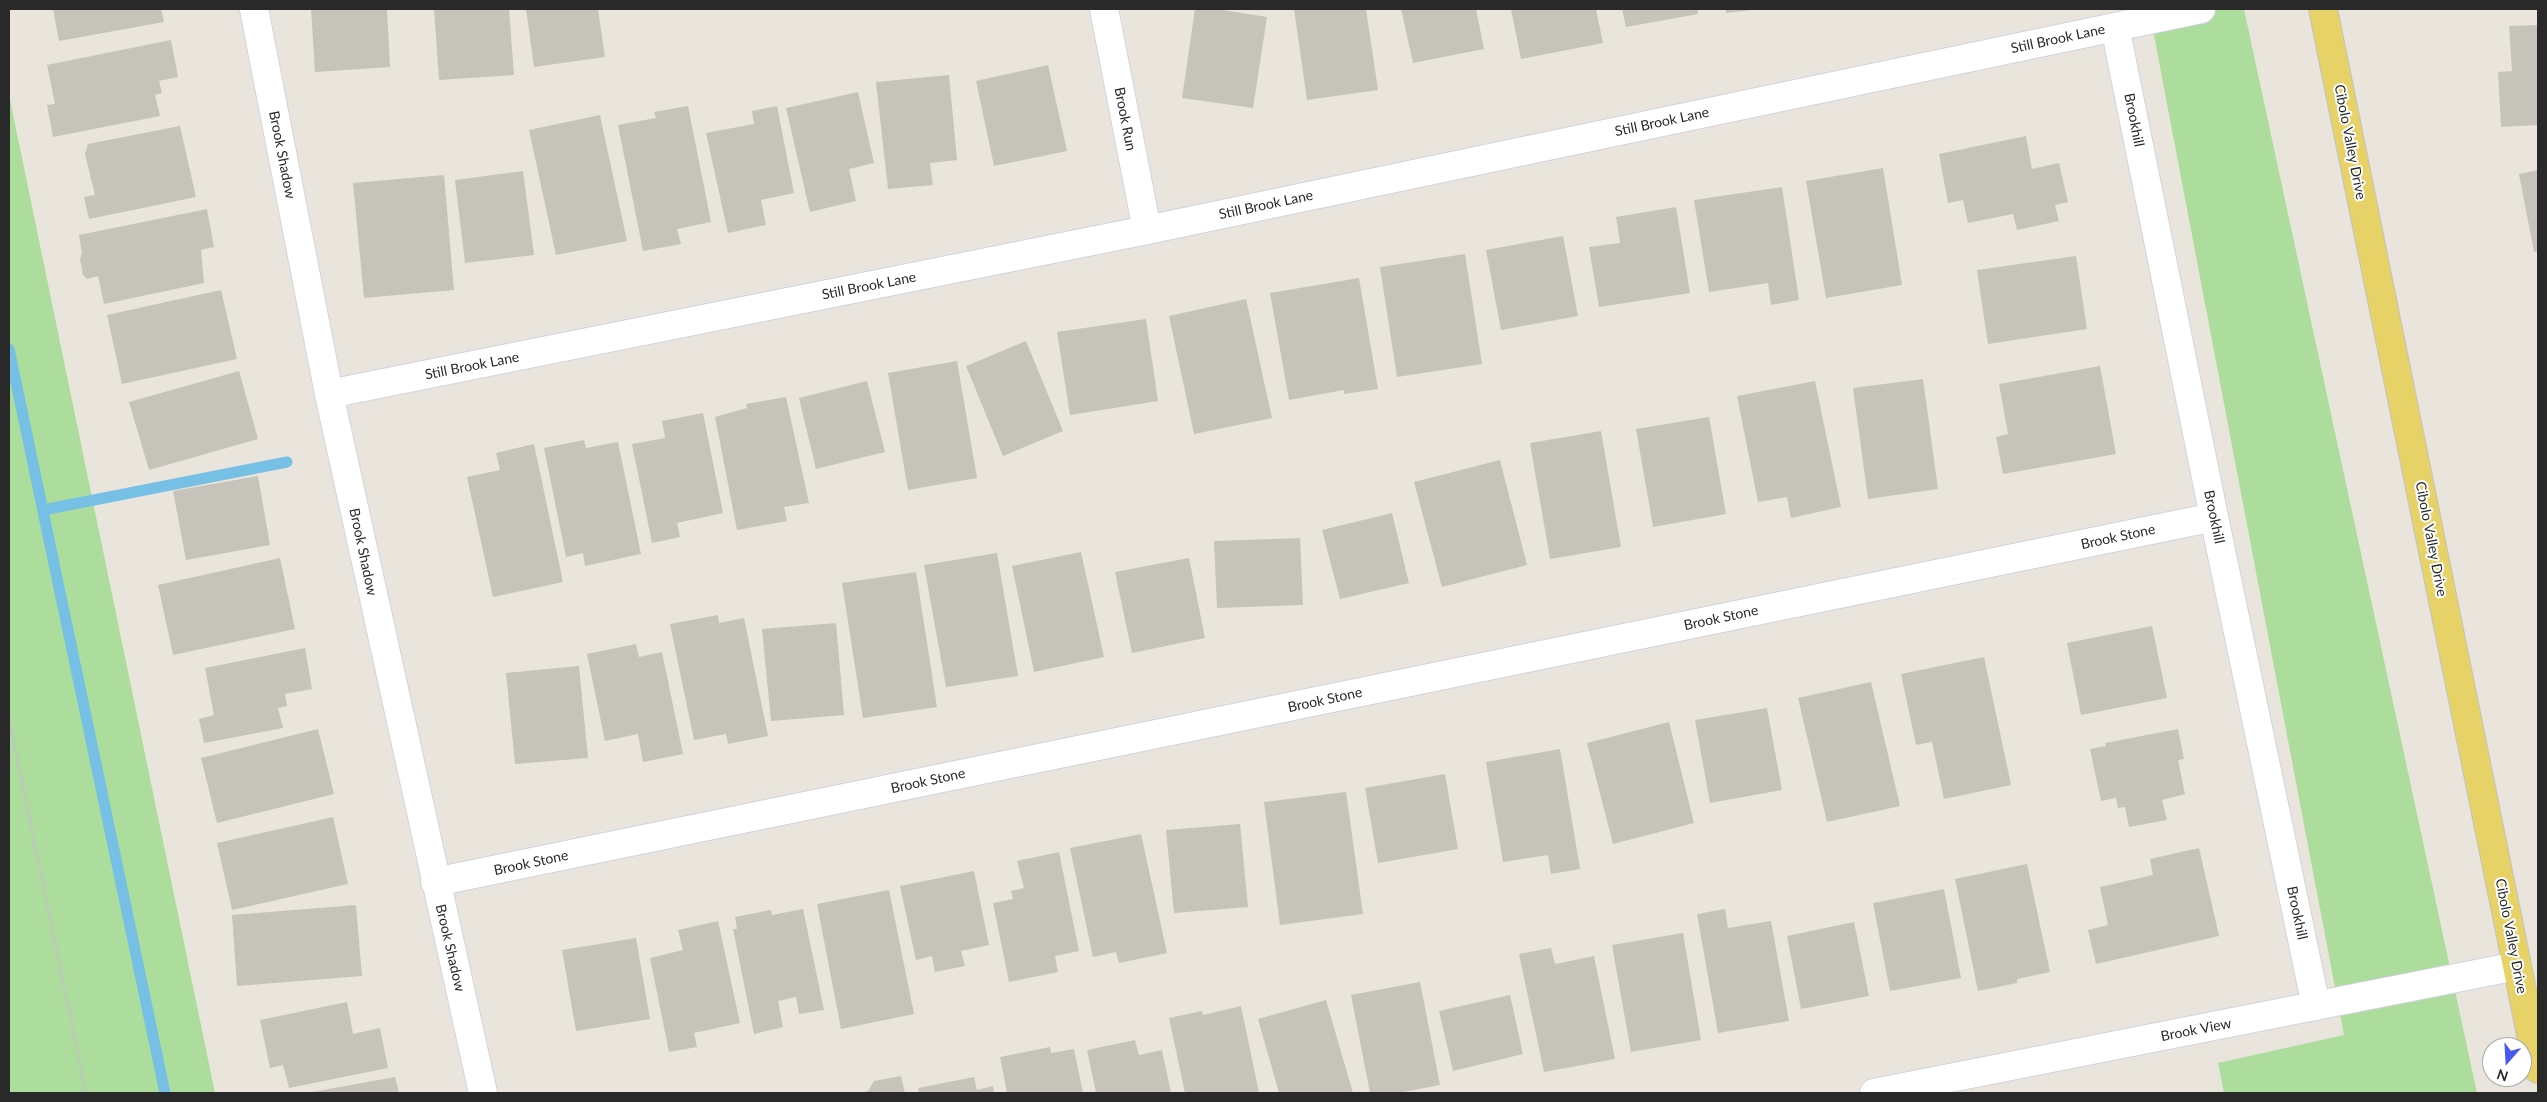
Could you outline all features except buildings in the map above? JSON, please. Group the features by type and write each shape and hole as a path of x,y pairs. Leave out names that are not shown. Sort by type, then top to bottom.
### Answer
{"main road":[{"name":"Cibolo Valley Drive","path":"2323,9 2538,1069"}],"street":[{"name":"Brook Shadow","path":"254,9 329,394 483,1093"},
{"name":"Brook Run","path":"1104,9 1147,230"},
{"name":"Still Brook Lane","path":"329,394 1147,230 2201,9"},
{"name":"Brookhill","path":"2115,27 2214,517 2316,1006"},
{"name":"Brook Stone","path":"435,882 2214,517"},
{"name":"Brook View","path":"1874,1093 2517,966"}],"path":[{"path":"9,719 86,1093"}],"green space":[{"path":"2149,9 2244,9 2477,1093 2224,1093 2218,1063 2344,1035"},
{"path":"9,95 215,1093 9,1093"}],"waterway":[{"path":"9,349 165,1093"},
{"path":"43,510 287,462"}]}
